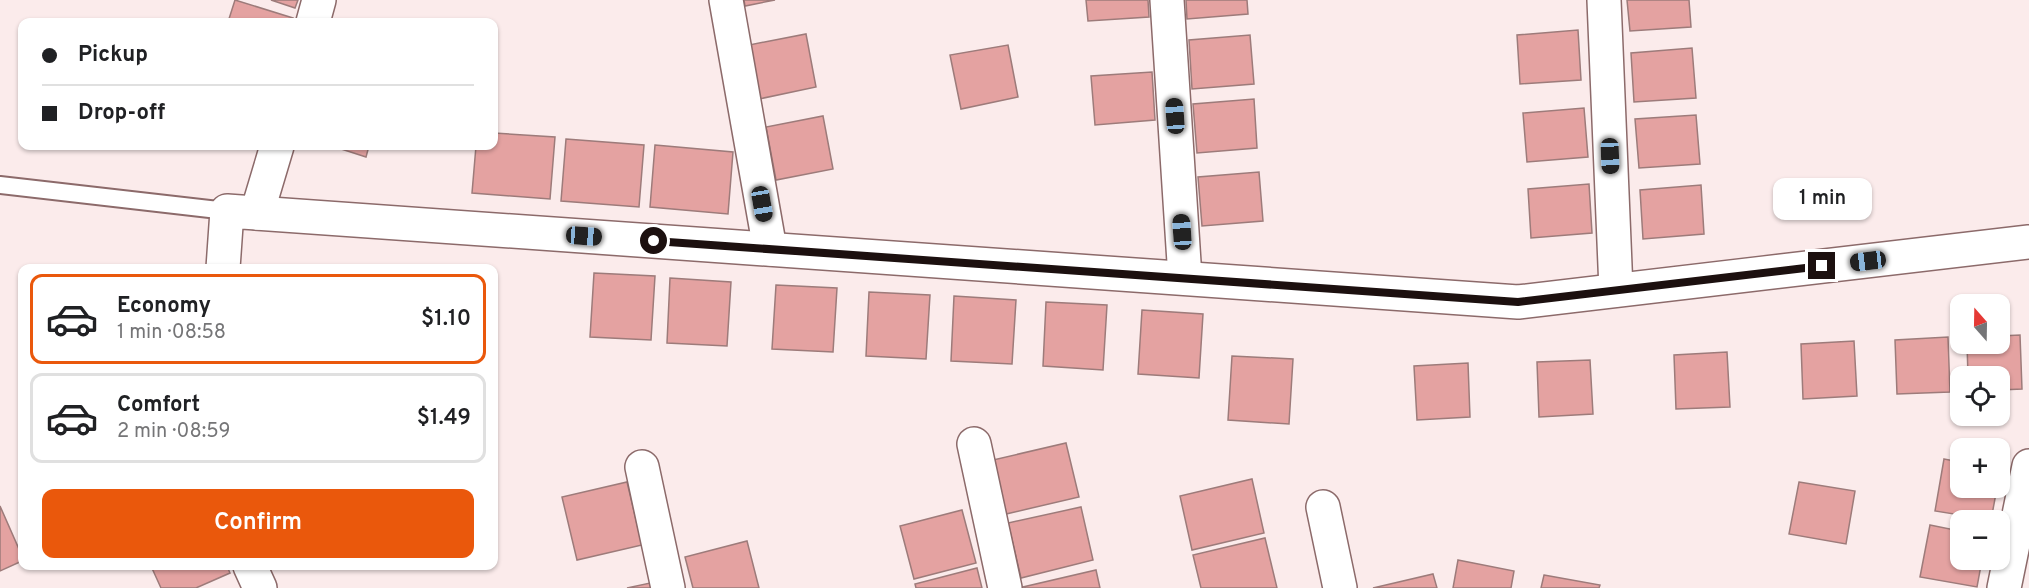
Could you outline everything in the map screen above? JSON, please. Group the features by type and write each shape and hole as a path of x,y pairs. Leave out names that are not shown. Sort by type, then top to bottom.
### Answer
{"street":[{"path":"314,18 319,0"},
{"path":"726,0 771,249"},
{"path":"1167,0 1185,278"},
{"path":"1604,0 1616,290"},
{"path":"224,264 242,212 275,150"},
{"path":"242,212 1518,302 2029,242"},
{"path":"974,444 1005,588"},
{"path":"2004,588 2029,466"},
{"path":"642,467 668,588"},
{"path":"1323,507 1341,588"},
{"path":"252,570 260,588"}],"lane":[{"path":"0,185 242,212"}],"building":[{"path":"235,0 293,18 229,18"},
{"path":"271,0 298,0 295,8"},
{"path":"744,0 775,0 745,6"},
{"path":"1086,0 1148,0 1149,17 1088,21"},
{"path":"1186,0 1247,0 1248,14 1187,19"},
{"path":"1627,0 1689,0 1691,27 1630,31"},
{"path":"1578,30 1581,80 1520,84 1517,35"},
{"path":"806,34 816,87 759,99 749,45"},
{"path":"1250,35 1254,84 1192,89 1189,40"},
{"path":"1008,45 1018,97 961,109 950,55"},
{"path":"1692,48 1696,98 1634,102 1631,53"},
{"path":"1152,72 1155,120 1095,125 1091,76"},
{"path":"1254,99 1257,148 1197,153 1193,104"},
{"path":"1584,108 1588,157 1527,162 1523,113"},
{"path":"1696,115 1700,164 1639,168 1635,119"},
{"path":"823,116 833,169 776,180 766,127"},
{"path":"498,133 555,137 550,199 472,193 476,150 498,150"},
{"path":"566,139 644,145 639,207 561,201"},
{"path":"655,145 733,152 728,214 650,207"},
{"path":"344,150 368,150 366,157"},
{"path":"1259,172 1263,221 1202,226 1198,177"},
{"path":"1589,184 1592,233 1531,238 1528,189"},
{"path":"1701,185 1704,234 1643,239 1640,190"},
{"path":"594,273 655,276 651,340 590,337"},
{"path":"670,278 731,282 727,346 667,343"},
{"path":"776,285 837,288 833,352 772,349"},
{"path":"869,292 930,295 926,359 866,356"},
{"path":"954,296 1016,300 1012,364 951,361"},
{"path":"1046,302 1107,305 1103,370 1043,366"},
{"path":"1142,310 1203,314 1199,378 1138,374"},
{"path":"2020,335 2022,389 2010,390 2010,366 1968,366 1967,354 2010,354 2010,336"},
{"path":"1948,337 1950,392 1897,394 1895,340"},
{"path":"1854,341 1857,396 1803,399 1801,344"},
{"path":"1727,352 1730,407 1676,409 1674,355"},
{"path":"1232,356 1293,359 1289,424 1228,420"},
{"path":"1590,360 1593,414 1539,417 1537,362"},
{"path":"1468,363 1470,417 1417,420 1414,366"},
{"path":"1066,443 1079,497 1006,514 993,460"},
{"path":"1944,459 1950,460 1950,498 1995,498 1993,510 1950,510 1950,513 1935,511"},
{"path":"1252,479 1264,533 1192,550 1180,496"},
{"path":"627,482 642,545 577,560 562,497"},
{"path":"1799,482 1855,491 1846,544 1789,534"},
{"path":"0,506 18,547 18,563 0,571"},
{"path":"1081,507 1093,560 1021,578 1008,523"},
{"path":"962,510 976,563 914,579 900,526"},
{"path":"1930,525 1950,529 1950,570 1980,570 1977,587 1920,577"},
{"path":"1265,538 1277,588 1201,588 1193,555"},
{"path":"747,541 759,588 693,588 685,557"},
{"path":"1458,560 1514,571 1511,588 1453,588"},
{"path":"977,568 982,588 916,588 915,584"},
{"path":"153,570 229,570 230,573 196,588 161,588"},
{"path":"1096,570 1100,588 1023,587"},
{"path":"1433,574 1437,588 1373,588"},
{"path":"1544,575 1600,585 1599,588 1541,588"},
{"path":"650,583 652,588 627,588"}],"route":[{"path":"654,241 1518,302 1822,266"}]}
